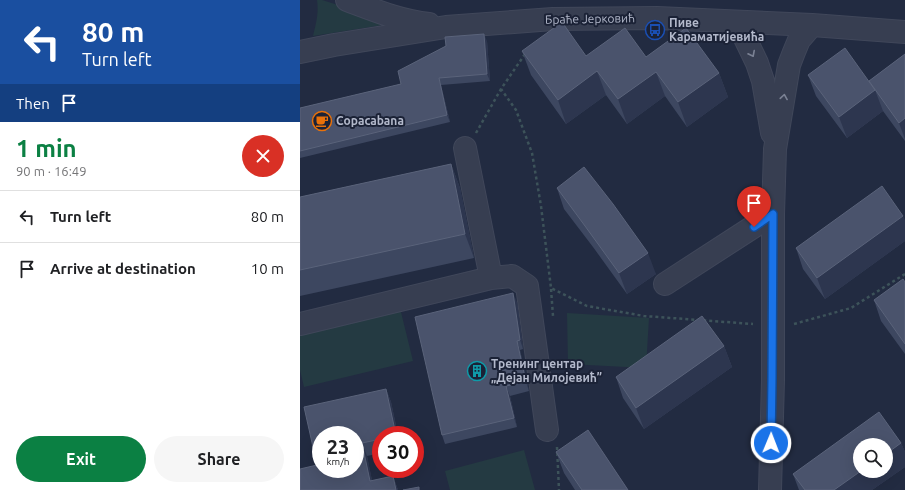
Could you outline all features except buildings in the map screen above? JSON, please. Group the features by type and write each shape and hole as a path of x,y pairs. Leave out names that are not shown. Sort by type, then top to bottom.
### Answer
{"street":[{"path":"347,0 382,7 414,22 446,26"},
{"name":"Браће Јерковић","path":"300,52 446,26 657,9 710,20 731,22 812,25 905,32"},
{"path":"731,22 744,36 757,63 763,81 775,149"},
{"path":"770,490 772,388 781,326 773,214 775,149 789,64 800,40 812,25"},
{"path":"465,148 491,278"},
{"path":"665,284 773,214"},
{"path":"300,324 491,278 512,276 527,286 547,430"}],"path":[{"path":"465,148 479,130 501,89 528,49"},
{"path":"501,89 516,110 532,152 541,206 551,288 587,306 637,315 781,326 851,308 905,274"}],"shaded area":[{"path":"317,0 322,0 396,23 313,36 318,5"},
{"path":"400,308 413,361 304,387 300,370 300,332"},
{"path":"567,313 649,318 646,368 568,364"},
{"path":"524,450 535,490 450,490 445,471"}],"place":[{"name":"Пиве Караматијевића","path":"655,30"},
{"name":"Copacabana","path":"322,121"},
{"name":"Тренинг центар „Дејан Милојевић”","path":"477,371"}],"route":[{"path":"754,227 773,214 771,443"}]}
